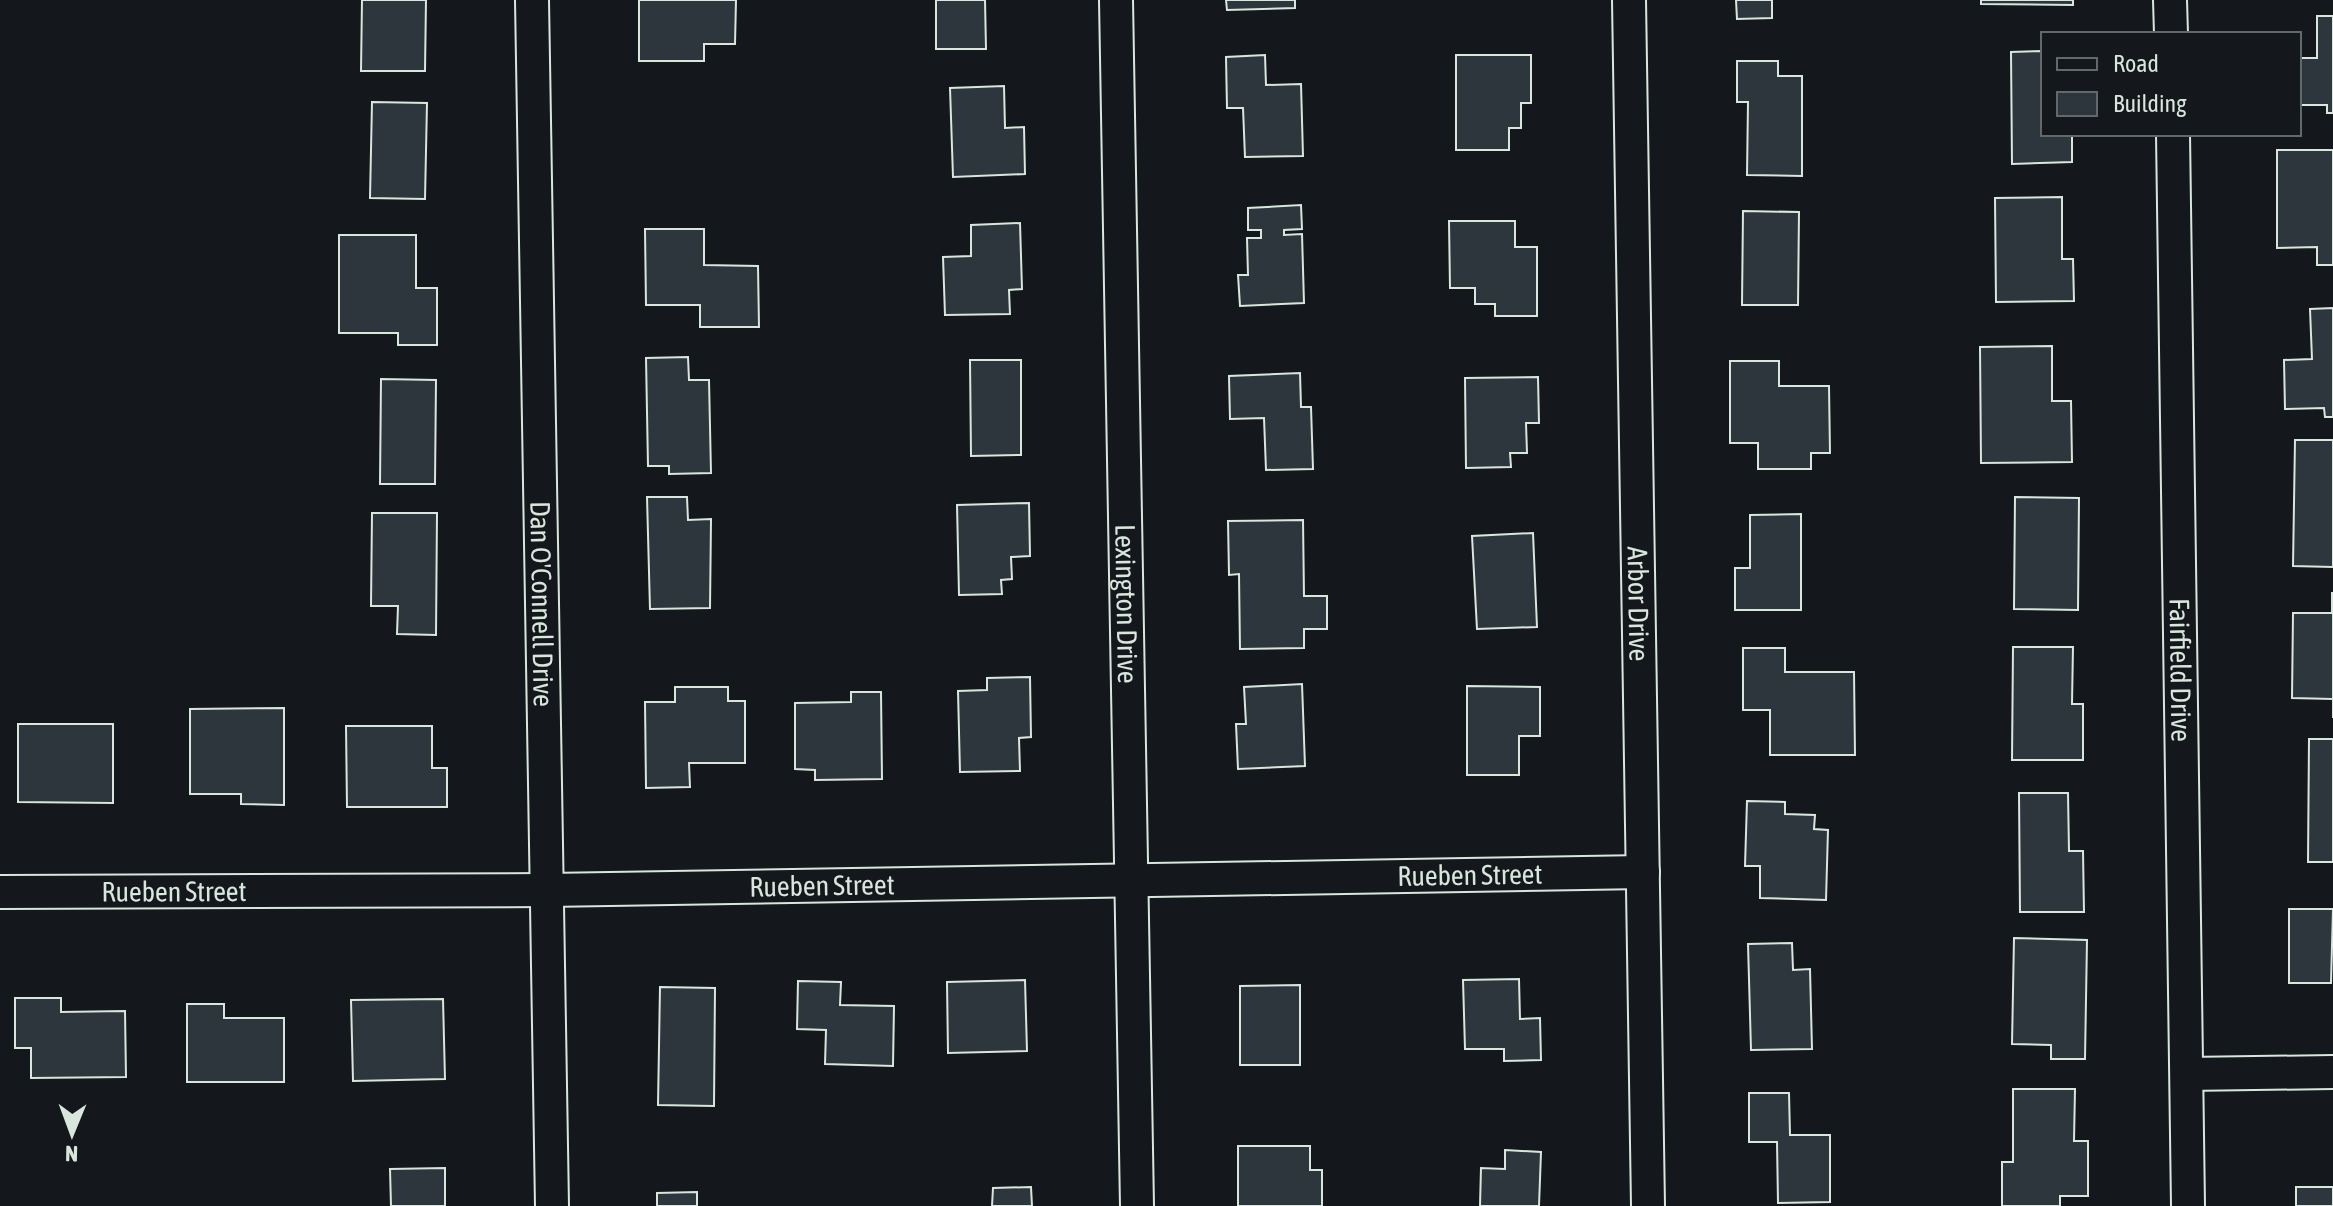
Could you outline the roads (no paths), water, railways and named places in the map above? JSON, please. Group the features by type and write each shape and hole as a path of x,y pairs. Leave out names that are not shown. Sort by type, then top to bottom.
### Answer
{"street":[{"name":"Dan O'Connell Drive","path":"532,0 552,1206"},
{"name":"Lexington Drive","path":"1116,0 1137,1206"},
{"name":"Arbor Drive","path":"1629,0 1648,1206"},
{"path":"2170,0 2171,32"},
{"name":"Fairfield Drive","path":"2173,136 2188,1206"},
{"name":"Rueben Street","path":"0,892 548,890 1643,872"},
{"path":"2187,1074 2333,1072"}]}
